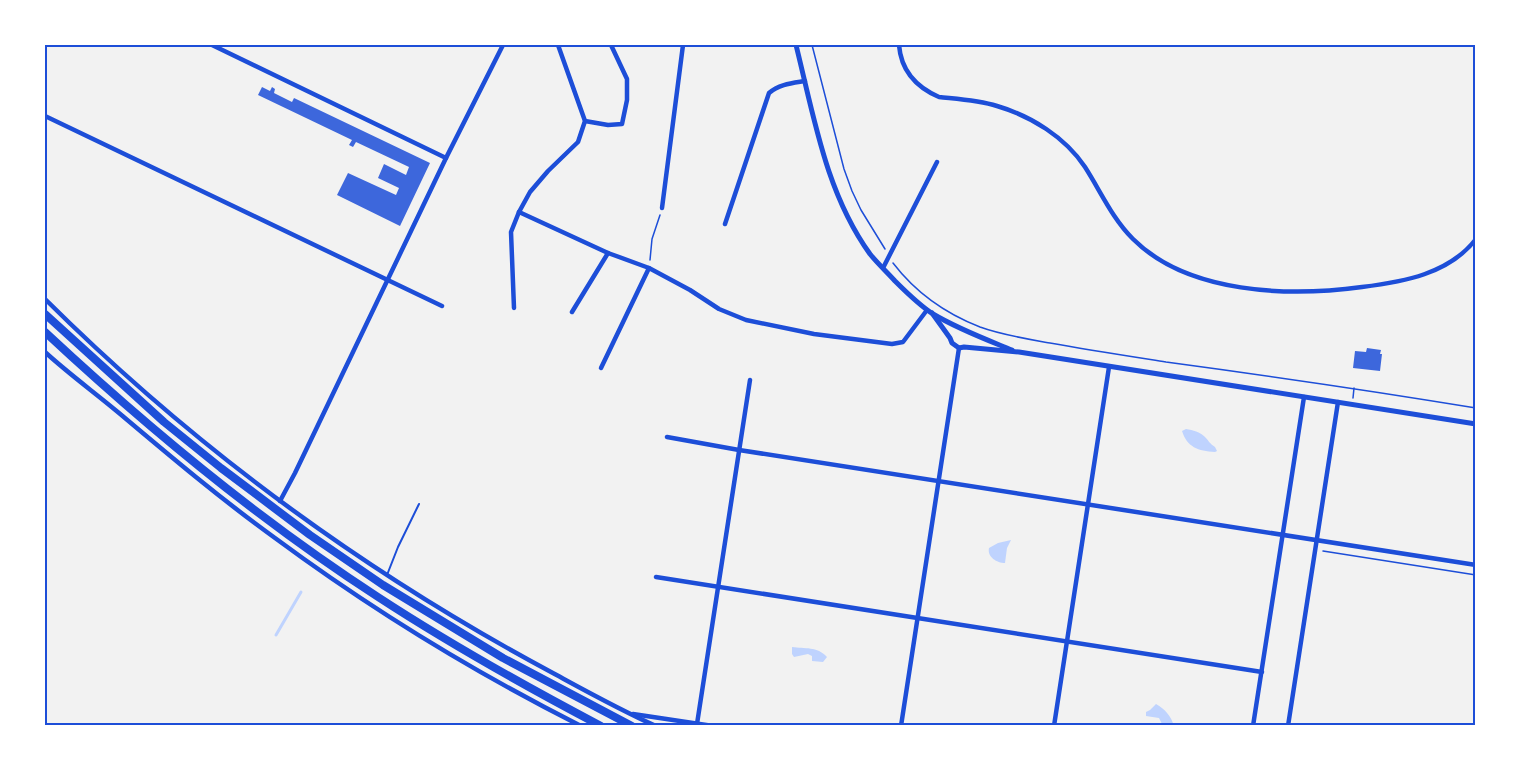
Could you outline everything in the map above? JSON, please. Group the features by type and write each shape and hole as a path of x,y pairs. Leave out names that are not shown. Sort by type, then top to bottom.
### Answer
{"highway":[{"path":"45,314 164,422 310,535 383,585 503,658 632,726"},
{"path":"45,332 148,424 213,478 302,545 376,596 442,637 601,726"}],"street":[{"path":"212,45 446,158"},
{"path":"280,501 503,45"},
{"path":"513,308 511,232 530,192 578,142 585,121 558,45"},
{"path":"585,121 608,125 622,124 627,100 627,79 611,45"},
{"path":"662,208 683,45"},
{"path":"796,45 826,166 838,198 871,254 904,290 930,312 960,329 1019,352"},
{"path":"899,45 908,74 924,89 939,97 996,105 1029,118 1048,130 1085,166 1107,206 1135,240 1167,264 1203,279 1278,291 1338,291 1385,284 1436,270 1460,255 1476,239"},
{"path":"726,224 769,93 784,85 805,81"},
{"path":"45,116 442,306"},
{"path":"883,268 937,162"},
{"path":"519,212 608,253 649,268 719,309 746,320 814,334 892,344 903,342 930,312"},
{"path":"572,312 608,253"},
{"path":"601,368 649,268"},
{"path":"45,299 100,352 171,414 280,501 454,618 508,649 656,726"},
{"path":"930,312 954,346 1019,352 1476,424"},
{"path":"950,338 952,332 960,329"},
{"path":"901,726 938,481 961,347 969,340 967,332"},
{"path":"45,352 207,486 296,554 436,646 581,726"},
{"path":"1054,726 1109,367"},
{"path":"697,724 750,380"},
{"path":"1253,726 1304,397"},
{"path":"1288,726 1338,402"},
{"path":"667,437 1476,565"},
{"path":"656,577 1262,672"},
{"path":"626,712 713,726"}],"lane":[{"path":"387,575 419,504"}],"path":[{"path":"812,45 844,169 861,210 884,245 888,258 904,277 924,296 953,314 980,327 1008,335 1111,354 1354,388 1476,408"},
{"path":"649,268 651,239 662,208"},
{"path":"1320,551 1476,575"}],"water":[{"path":"1186,429 1203,435 1217,451 1203,451 1194,447 1184,436 1182,431"},
{"path":"1011,540 1007,548 1005,563 991,557 989,548"},
{"path":"792,647 815,650 827,657 823,662 812,661 812,656 808,654 794,657"},
{"path":"1156,704 1167,713 1174,726 1163,726 1159,718 1146,716 1146,712"}],"building":[{"path":"262,87 270,91 272,87 275,89 274,93 292,102 294,98 430,163 400,226 337,195 348,173 396,195 399,188 378,178 384,164 406,175 409,167 356,142 353,147 349,145 352,140 258,95"},
{"path":"1367,348 1381,350 1380,371 1353,368 1355,351 1366,352"}],"waterway":[{"path":"276,635 301,592"}]}
